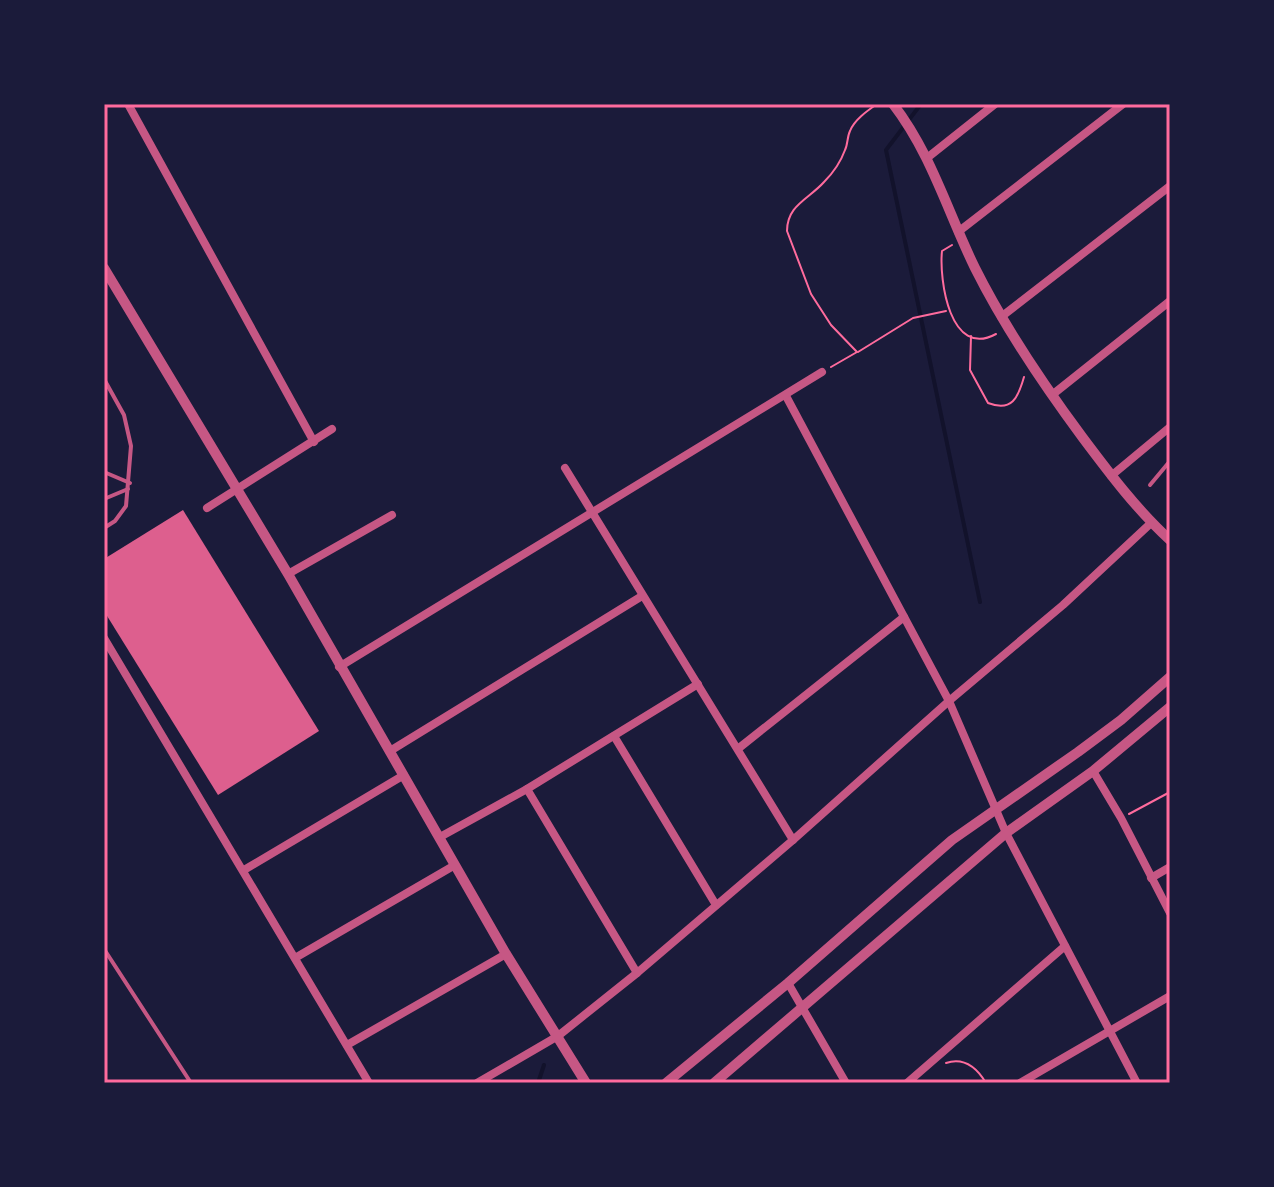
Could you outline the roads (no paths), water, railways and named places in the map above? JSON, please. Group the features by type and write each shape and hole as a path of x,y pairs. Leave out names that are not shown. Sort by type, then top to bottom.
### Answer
{"street":[{"path":"128,104 314,442"},
{"path":"893,104 910,126 927,158 960,236 1001,317 1052,395 1111,476 1151,523 1170,540"},
{"path":"927,158 995,104"},
{"path":"960,236 1123,104"},
{"path":"1001,317 1170,186"},
{"path":"104,268 288,574 506,954 586,1083"},
{"path":"1052,395 1170,301"},
{"path":"339,667 822,372"},
{"path":"786,396 949,701 1006,833 1137,1083"},
{"path":"1111,476 1170,427"},
{"path":"207,508 332,429"},
{"path":"565,468 793,840"},
{"path":"288,574 392,515"},
{"path":"477,1083 558,1036 637,973 1063,605 1151,523"},
{"path":"390,751 642,596"},
{"path":"739,748 904,617"},
{"path":"104,638 369,1083"},
{"path":"666,1083 788,983 952,840 1121,720 1170,677"},
{"path":"440,837 527,789 698,684"},
{"path":"714,1083 1006,833 1093,771 1170,707"},
{"path":"614,736 716,905"},
{"path":"1093,771 1170,913"},
{"path":"244,870 404,775"},
{"path":"527,789 637,973"},
{"path":"295,958 455,865"},
{"path":"1151,878 1170,867"},
{"path":"907,1083 1065,946"},
{"path":"347,1045 506,954"},
{"path":"788,983 846,1083"},
{"path":"1020,1083 1170,996"}],"lane":[{"path":"104,379 124,415 131,446 129,486 122,513 104,528"},
{"path":"1150,485 1170,461"},
{"path":"104,472 129,486"},
{"path":"104,499 129,486"},
{"path":"104,949 191,1083"}],"waterway":[{"path":"921,104 886,150 980,602"},
{"path":"538,1083 544,1065"}]}
